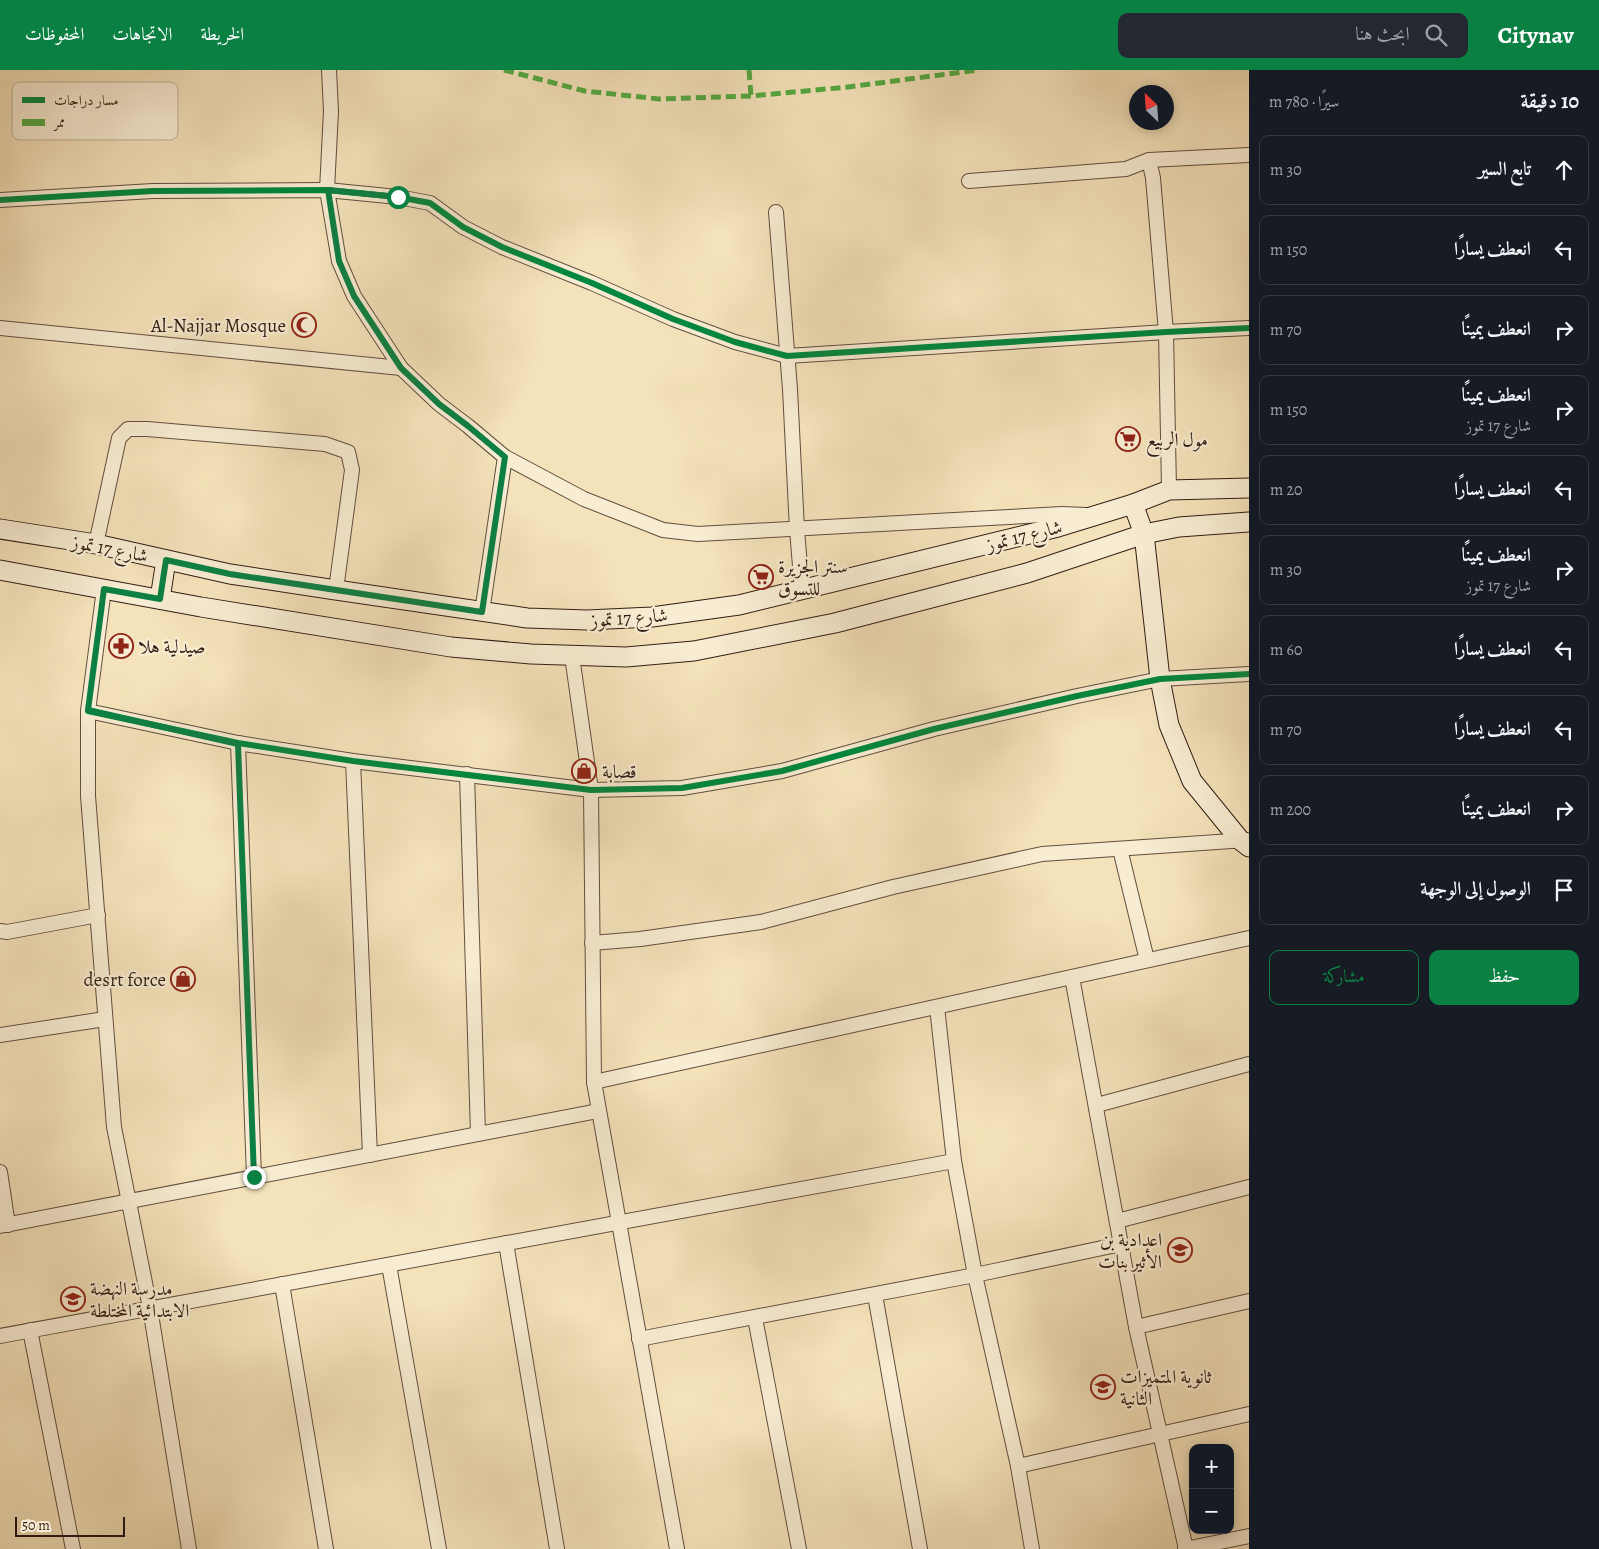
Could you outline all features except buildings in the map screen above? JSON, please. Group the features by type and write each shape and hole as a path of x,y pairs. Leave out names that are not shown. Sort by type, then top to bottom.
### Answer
{"main road":[{"name":"شارع 17 تموز","path":"0,529 96,544 230,574 528,618 587,620 652,617 739,605 1058,527 1133,504 1169,490 1249,488"},
{"path":"1133,504 1144,534 1160,678 1170,725 1192,781 1246,842"},
{"name":"شارع 17 تموز","path":"0,570 201,607 451,646 572,656 626,657 694,650 835,622 1027,573 1144,534 1179,527 1249,522"},
{"path":"160,599 166,560"}],"street":[{"path":"329,70 331,111 328,190 339,261 354,296 401,368 439,404 505,457 584,499 663,530 698,534 1062,514 1099,515"},
{"path":"969,181 1126,169 1149,160 1249,155"},
{"path":"1149,160 1153,178 1166,332 1169,490"},
{"path":"0,200 153,190 328,190 398,197 430,203 463,228 502,247 592,283 673,319 735,342 787,356 1249,328"},
{"path":"776,212 802,590"},
{"path":"0,328 401,368"},
{"path":"96,544 119,438 128,429 147,428 325,444 348,452 352,470 336,590"},
{"path":"482,612 505,457"},
{"path":"104,589 88,710 88,796 114,1128 150,1308 189,1549"},
{"path":"572,656 591,790 594,1082 677,1549"},
{"path":"88,710 238,744 353,762 468,774 591,790 682,788 782,771 934,728 1160,678 1249,674"},
{"path":"238,744 254,1177"},
{"path":"353,762 370,1154"},
{"path":"468,774 478,1134"},
{"path":"592,943 640,939 761,922 893,887 1042,854 1246,842"},
{"path":"1120,849 1146,960"},
{"path":"0,931 7,932 98,915"},
{"path":"594,1082 1249,938"},
{"path":"1072,977 1097,1105 1136,1326 1186,1549 1249,1536"},
{"path":"937,1007 954,1161 975,1275 1018,1466 1032,1549"},
{"path":"0,1035 105,1019"},
{"path":"1097,1105 1249,1064"},
{"path":"0,1172 4,1225 598,1111"},
{"path":"0,1336 954,1161"},
{"path":"1117,1221 1249,1187"},
{"path":"506,1243 557,1549"},
{"path":"639,1339 875,1295 1121,1244"},
{"path":"389,1265 439,1549"},
{"path":"282,1284 326,1549"},
{"path":"875,1295 920,1549"},
{"path":"1136,1326 1249,1301"},
{"path":"755,1318 799,1549"},
{"path":"30,1330 73,1549"},
{"path":"1018,1466 1249,1414"}],"marked path":[{"path":"504,70 585,91 659,99 751,96 848,87 978,70"},
{"path":"749,70 751,96"}],"cycle path":[{"path":"0,200 153,191 327,190 398,197 430,203 463,227 502,247 592,283 673,319 735,342 787,356 1249,328"},
{"path":"88,711 238,743 353,761 591,790 682,788 782,771 934,729 1160,679 1249,674"}],"place":[{"name":"Al-Najjar Mosque","path":"304,325"},
{"name":"مول الربيع","path":"1128,439"},
{"name":"سنتر الجزيرة للتسوق","path":"761,577"},
{"name":"صيدلية هلا","path":"121,646"},
{"name":"قصابة","path":"584,771"},
{"name":"desrt force","path":"183,979"},
{"name":"اعدادية بن الأثير بنات","path":"1180,1250"},
{"name":"مدرسة النهضة الابتدائية المختلطة","path":"73,1299"},
{"name":"ثانوية المتميزات الثانية","path":"1103,1387"}],"route":[{"path":"254,1177 238,744 88,710 104,589 160,599 166,560 230,574 482,612 505,457 439,404 401,368 354,296 339,261 328,190 398,197"}]}
